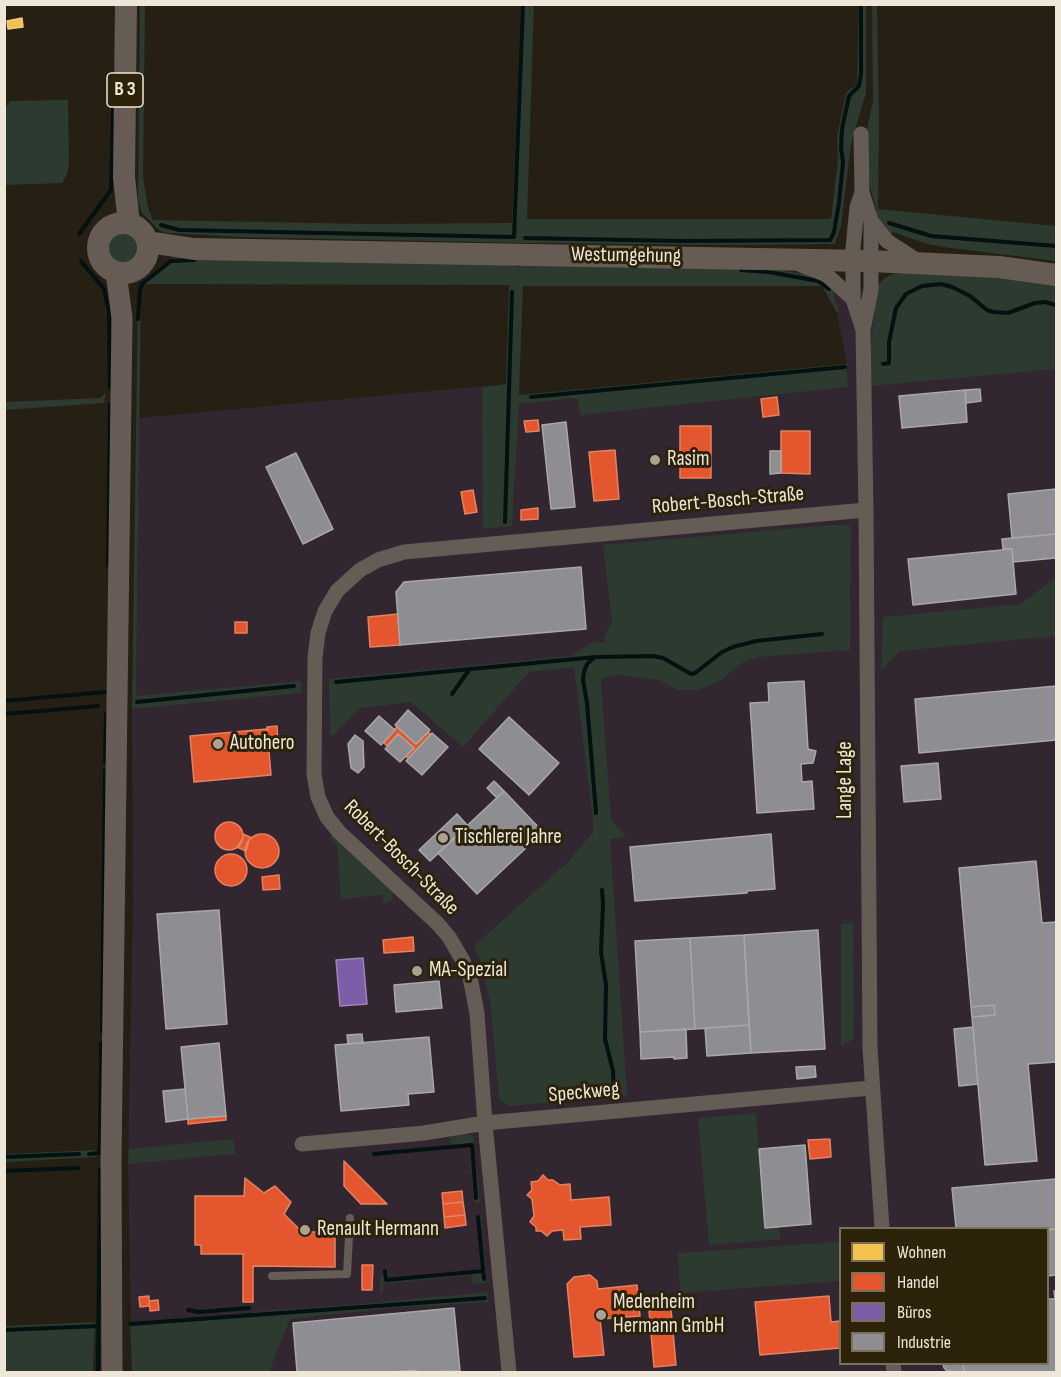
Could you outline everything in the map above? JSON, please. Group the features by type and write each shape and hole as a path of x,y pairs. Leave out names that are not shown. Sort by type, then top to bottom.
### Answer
{"main road":[{"name":"B 3","path":"123,224 126,4"},
{"path":"123,224 141,230 147,249 140,266 123,272 103,263 98,248 102,235 108,228 123,224"},
{"name":"Westumgehung","path":"147,249 862,261 999,267 1056,275"},
{"path":"112,1372 111,1161 123,272"}],"street":[{"path":"861,134 862,192 871,221 887,241 920,263"},
{"path":"862,192 857,207 853,248 862,261"},
{"path":"862,261 871,221"},
{"name":"Lange Lage","path":"787,259 827,275 853,299 863,330"},
{"name":"Lange Lage","path":"853,299 862,261"},
{"name":"Lange Lage","path":"862,261 871,290 863,330 871,1088 882,1227"},
{"name":"Robert-Bosch-Straße","path":"509,1372 477,1013 470,977 462,959 438,924 336,828 327,817 318,797 314,774 315,658 318,633 331,601 345,583 360,570 378,560 404,552 866,510"},
{"name":"Speckweg","path":"302,1144 424,1133 485,1123 871,1088"}],"lane":[{"path":"272,1276 347,1274 350,1218"}],"shaded area":[{"path":"893,274 1056,284 1056,1372 132,1372 128,1164 133,904 132,697 136,696 139,418 519,383 519,404 848,371 837,313 840,310 834,297 834,287 876,288 884,278"}],"green space":[{"path":"145,4 143,177 148,208 153,220 369,224 512,223 521,5 534,4 527,219 831,219 838,160 837,136 846,93 857,84 859,5 866,5 866,93 851,144 841,225 835,244 525,243 241,237 160,231 142,213 138,201 140,5"},
{"path":"872,5 877,5 878,209 1056,226 1056,261 943,247 893,232 888,236 876,216 870,187 866,135 873,100"},
{"path":"68,100 69,165 62,183 5,185 5,108 10,101"},
{"path":"123,233 129,234 137,242 137,254 129,262 123,263 117,262 109,254 108,248 109,242 117,234"},
{"path":"217,256 510,263 516,267 530,262 771,269 804,274 817,277 834,287 834,297 840,311 837,313 822,286 523,286 519,395 847,364 848,387 580,415 577,398 519,404 512,526 483,529 482,387 506,384 509,285 141,284 136,696 301,681 301,693 132,709 138,291 142,281 172,258"},
{"path":"902,273 979,274 1056,284 1056,369 871,386 871,345 877,288 884,278"},
{"path":"106,393 104,403 5,410 5,402 100,398"},
{"path":"848,525 851,528 850,650 759,657 742,663 721,680 699,690 678,690 658,680 620,675 601,679 611,820 626,837 610,839 627,1095 510,1106 499,1100 491,1007 482,965 474,946 569,861 593,832 574,667 529,672 463,747 411,702 360,708 334,735 330,735 329,679 572,656 591,643 605,642 604,638 612,622 603,545"},
{"path":"1056,578 1056,636 900,651 881,670 883,617 1020,604"},
{"path":"334,836 392,890 391,900 384,904 382,895 341,899 337,845 329,837"},
{"path":"853,923 854,1039 841,1046 841,924"},
{"path":"756,1113 765,1227 779,1226 780,1239 709,1245 698,1118"},
{"path":"465,1133 473,1136 472,1162 476,1162 480,1202 474,1202 469,1147 374,1156 373,1153 451,1145 450,1136"},
{"path":"233,1139 235,1154 128,1164 129,1149"},
{"path":"96,1150 97,1157 5,1162 5,1154"},
{"path":"481,1216 487,1283 473,1284 471,1275 383,1284 383,1293 380,1293 382,1273 388,1269 389,1278 481,1269 476,1217"},
{"path":"839,1242 839,1281 680,1293 678,1253"},
{"path":"488,1292 488,1302 391,1308 290,1319 269,1372 132,1372 130,1323 251,1315 251,1312"},
{"path":"95,1322 93,1372 5,1372 5,1326"}],"building: Wohnen":[{"path":"22,18 23,27 8,29 7,21"}],"building: Handel":[{"path":"777,397 779,415 763,417 761,399"},
{"path":"538,420 539,431 526,432 524,421"},
{"path":"680,426 711,426 711,478 680,478"},
{"path":"781,431 810,431 810,474 781,473"},
{"path":"615,450 619,499 594,501 589,452"},
{"path":"473,490 477,512 465,514 461,492"},
{"path":"538,508 538,519 521,520 521,510"},
{"path":"398,614 400,645 370,647 368,617"},
{"path":"235,622 247,622 247,633 235,633"},
{"path":"277,726 278,742 269,743 267,727"},
{"path":"397,727 416,744 428,732 431,735 409,759 406,756 414,748 398,734 387,746 383,742"},
{"path":"267,729 271,775 194,782 190,736"},
{"path":"229,822 239,826 243,836 239,846 229,850 219,846 215,836 219,826"},
{"path":"243,834 252,838 249,840 246,851 237,847"},
{"path":"262,834 274,839 279,851 274,863 262,868 250,863 245,851 250,839"},
{"path":"231,854 242,859 247,870 242,881 231,886 220,881 215,870 220,859"},
{"path":"279,875 280,889 263,890 262,877"},
{"path":"413,937 414,951 384,953 383,940"},
{"path":"226,1116 226,1120 188,1124 188,1119"},
{"path":"830,1139 831,1157 810,1159 808,1140"},
{"path":"344,1161 387,1204 361,1204 344,1186"},
{"path":"543,1175 560,1185 570,1184 571,1200 609,1197 611,1225 580,1227 581,1239 564,1240 563,1230 552,1231 547,1236 541,1231 536,1231 536,1227 530,1222 534,1216 532,1199 527,1195 532,1190 531,1182 538,1181"},
{"path":"245,1178 264,1193 275,1186 291,1202 284,1214 302,1232 335,1232 335,1267 253,1266 253,1302 243,1302 243,1254 201,1254 201,1245 195,1245 195,1196 244,1196"},
{"path":"462,1191 463,1202 443,1204 442,1193"},
{"path":"463,1202 465,1215 444,1217 443,1204"},
{"path":"465,1215 466,1225 445,1228 444,1217"},
{"path":"362,1265 373,1265 372,1290 362,1290"},
{"path":"590,1275 597,1281 598,1289 637,1285 640,1316 600,1319 604,1355 574,1357 567,1284 574,1277"},
{"path":"149,1296 149,1306 140,1307 139,1297"},
{"path":"829,1296 831,1322 839,1321 839,1348 760,1355 755,1302"},
{"path":"158,1300 159,1310 150,1311 149,1301"},
{"path":"671,1309 676,1365 654,1367 649,1311"}],"building: Büros":[{"path":"363,958 367,1004 340,1006 336,960"}],"building: Industrie":[{"path":"980,389 981,401 966,403 965,390"},
{"path":"965,390 967,422 902,428 899,396"},
{"path":"566,422 575,507 551,509 542,425"},
{"path":"770,451 781,451 781,473 770,474"},
{"path":"296,453 333,529 303,544 266,467"},
{"path":"1056,489 1056,534 1012,538 1008,494"},
{"path":"1056,534 1056,558 1013,562 1012,549 1003,549 1002,539"},
{"path":"1012,549 1016,594 913,605 908,559"},
{"path":"581,567 586,629 400,645 396,592 404,582"},
{"path":"804,681 808,749 816,751 813,763 801,764 802,782 812,781 814,809 757,813 750,703 769,702 768,683"},
{"path":"1056,686 1056,740 919,753 915,699"},
{"path":"408,710 430,730 416,744 395,725"},
{"path":"379,716 395,730 381,745 365,731"},
{"path":"509,717 559,763 529,795 479,749"},
{"path":"432,733 448,747 422,775 406,761"},
{"path":"398,734 414,748 400,762 385,749"},
{"path":"355,735 363,741 364,767 358,773 351,768 348,744"},
{"path":"938,763 941,799 904,802 901,766"},
{"path":"494,781 504,791 497,798 487,788"},
{"path":"504,791 543,832 477,894 438,853"},
{"name":"Tischlerei Jahre","path":"457,814 468,826 430,861 419,850"},
{"path":"771,834 775,889 635,901 630,847"},
{"path":"1036,861 1042,923 1056,922 1056,1062 1028,1064 1037,1161 985,1165 972,1017 995,1015 994,1005 971,1007 959,868"},
{"path":"219,910 227,1024 166,1029 157,914"},
{"path":"818,930 825,1049 751,1053 744,935"},
{"path":"744,935 749,1025 695,1029 690,938"},
{"path":"690,938 695,1029 640,1032 635,941"},
{"path":"439,981 442,1008 396,1012 394,985"},
{"path":"994,1005 995,1015 972,1017 971,1007"},
{"path":"749,1025 751,1053 707,1056 705,1028"},
{"path":"973,1027 978,1084 959,1086 954,1029"},
{"path":"686,1029 687,1058 641,1059 640,1032"},
{"path":"362,1034 363,1043 348,1044 347,1035"},
{"path":"429,1037 434,1092 408,1094 409,1105 341,1111 335,1045"},
{"path":"219,1043 226,1116 188,1119 181,1047"},
{"path":"815,1066 816,1077 797,1079 796,1067"},
{"path":"185,1089 188,1119 166,1122 163,1091"},
{"path":"805,1145 811,1224 765,1228 759,1149"},
{"path":"1056,1179 1056,1229 1049,1229 1049,1227 956,1227 952,1188"},
{"path":"1056,1229 1056,1275 1049,1276 1049,1230"},
{"path":"1054,1291 1056,1291 1056,1372 964,1372 963,1365 1049,1365 1049,1299 1055,1299"},
{"path":"454,1308 460,1371 297,1372 293,1323"},
{"path":"943,1365 963,1365 964,1372 947,1371"}],"waterway":[{"path":"161,225 179,230 514,237 523,4"},
{"path":"525,238 682,241 830,240 834,232 839,203 843,162 842,129 849,96 859,86 861,74 861,4"},
{"path":"79,234 111,190 114,77"},
{"path":"889,223 931,236 1056,246"},
{"path":"138,319 140,289 143,283 171,261 194,260"},
{"path":"81,261 104,289 109,311 110,388"},
{"path":"741,270 769,272 818,281 829,289"},
{"path":"883,364 889,363 889,342 896,308 906,294 922,286 941,284 952,287 970,296 987,310 994,312 1008,313 1035,303 1045,302 1056,305"},
{"path":"505,522 512,292"},
{"path":"531,397 845,367"},
{"path":"108,565 110,404"},
{"path":"336,682 596,657 653,656 663,658 691,674 733,647 756,641 822,634"},
{"path":"593,659 587,664 583,680 596,813"},
{"path":"452,694 469,670"},
{"path":"137,702 294,686"},
{"path":"4,701 105,692"},
{"path":"4,714 98,706"},
{"path":"105,762 106,713"},
{"path":"102,1032 105,770"},
{"path":"602,890 601,952 606,985 605,1039 613,1071 614,1092"},
{"path":"89,1154 100,1153 101,1043"},
{"path":"374,1154 472,1145 476,1198"},
{"path":"4,1157 79,1154"},
{"path":"4,1171 79,1168"},
{"path":"98,1372 100,1169"},
{"path":"478,1217 484,1279"},
{"path":"385,1271 386,1280 483,1271"},
{"path":"131,1324 485,1298"},
{"path":"188,1310 199,1312 249,1308"},
{"path":"4,1330 98,1326"}],"place":[{"name":"Rasim","path":"655,460"},
{"name":"Autohero","path":"218,744"},
{"name":"Tischlerei Jahre","path":"443,838"},
{"name":"MA-Spezial","path":"417,971"},
{"name":"Renault Hermann","path":"305,1230"},
{"name":"Medenheim Hermann GmbH","path":"601,1315"}]}
